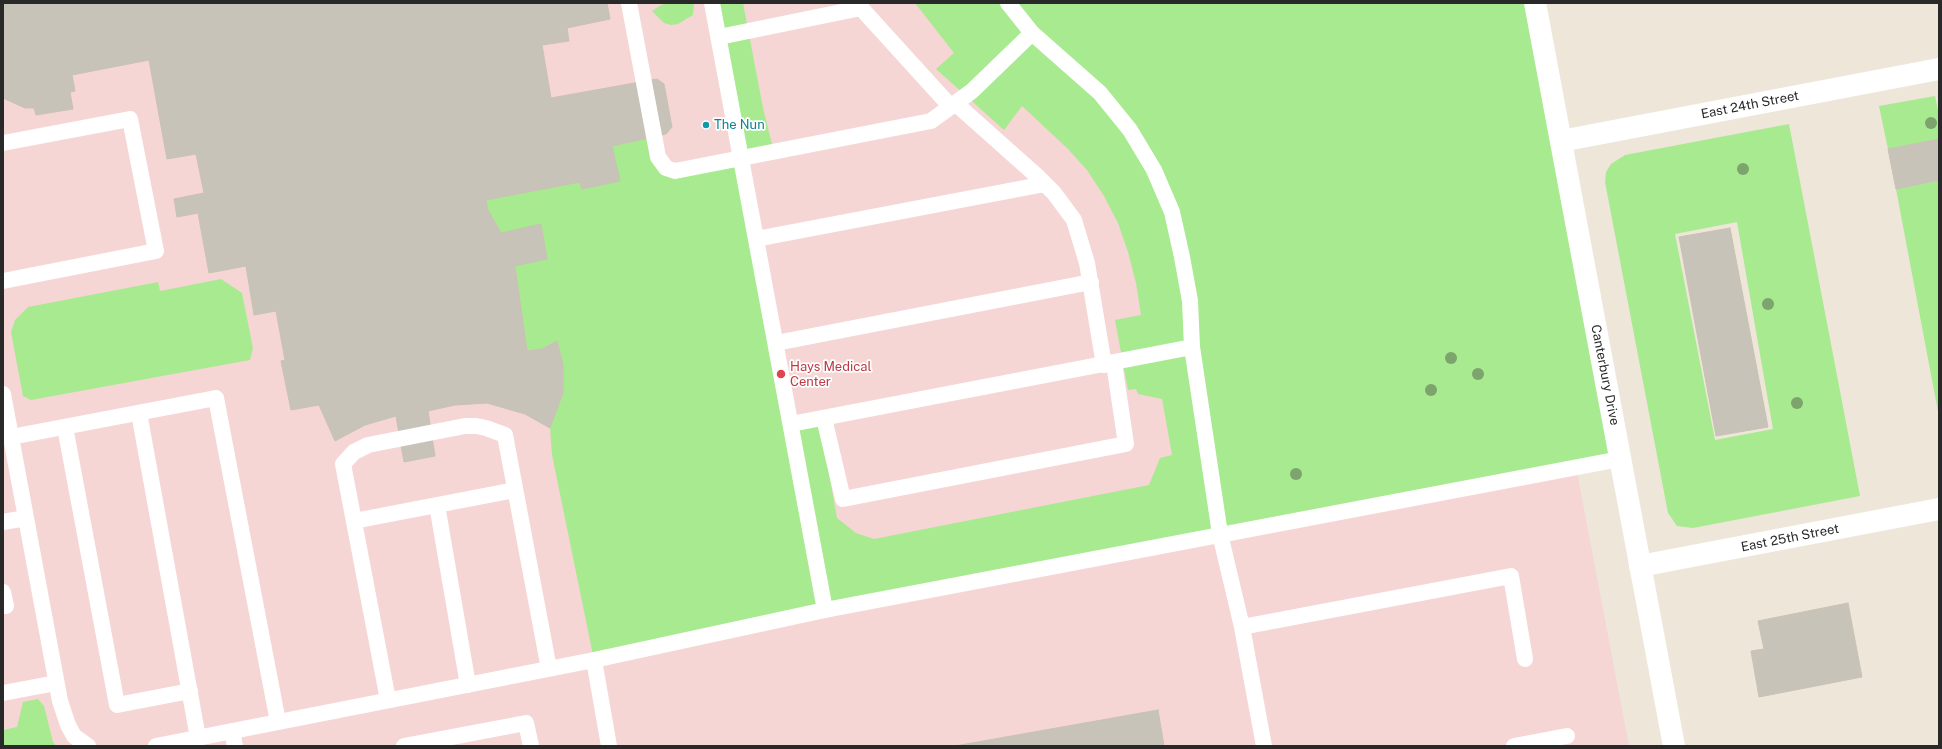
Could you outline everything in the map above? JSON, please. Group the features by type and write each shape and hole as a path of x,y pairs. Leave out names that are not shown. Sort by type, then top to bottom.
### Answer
{"main road":[{"name":"Canterbury Drive","path":"1535,3 1674,746"},
{"name":"East 24th Street","path":"1561,141 1939,69"},
{"name":"East 25th Street","path":"1640,566 1939,509"}],"lane":[{"path":"628,3 660,162 666,168 675,171 931,121 972,91 1032,33"},
{"path":"712,3 825,610"},
{"path":"1008,3 1032,33 1100,93 1130,130 1154,170 1172,212 1190,301 1192,347 1220,534 1242,627 1264,746"},
{"path":"719,37 861,8 953,105 1054,193 1074,220 1087,263 1126,444 842,499 824,418"},
{"path":"3,143 130,119 156,251 3,281"},
{"path":"756,239 1044,184"},
{"path":"776,343 1091,282"},
{"path":"791,424 1192,347"},
{"path":"3,394 60,701 68,725 74,736 88,746"},
{"path":"11,437 216,398 278,722"},
{"path":"139,413 198,738"},
{"path":"388,700 343,464 347,457 360,448 465,426 476,426 505,435 549,669"},
{"path":"65,427 117,705 190,691"},
{"path":"156,746 198,738 233,739 278,722 594,660 825,610 1620,458"},
{"path":"354,521 515,490"},
{"path":"437,505 468,685"},
{"path":"3,522 26,518"},
{"path":"1242,627 1511,576 1525,659"},
{"path":"3,592 6,606 3,606"},
{"path":"594,660 610,746"},
{"path":"3,693 56,683"},
{"path":"404,746 526,723 530,746"},
{"path":"1514,746 1567,736"}],"shaded area":[{"name":"Hays Medical Center","path":"3,3 1488,3 1629,746 3,746"}],"green space":[{"path":"668,3 694,3 693,15 678,24 671,25 664,23 652,11 661,5"},
{"path":"712,3 743,3 763,108 774,152 742,158 791,424 819,419 837,518 856,533 874,539 1149,485 1160,458 1172,455 1162,399 1138,394 1136,389 1128,390 1115,320 1141,315 1136,283 1128,252 1118,223 1104,196 1087,170 1067,148 1022,106 1004,130 936,69 954,53 915,3 1535,3 1620,459 594,660 552,455 550,428 563,393 563,364 557,341 542,349 527,351 515,266 541,225 501,233 488,210 486,200 580,182 582,189 619,181 612,146 654,136 666,169 741,158"},
{"path":"1935,96 1939,115 1939,139 1888,149 1879,106"},
{"path":"1789,124 1860,496 1693,528 1677,526 1668,513 1605,182 1606,172 1611,164 1625,155","holes":["1737,222 1773,429 1715,440 1675,234"]},
{"path":"1939,180 1939,417 1896,189"},
{"path":"221,279 242,293 253,348 250,360 31,400 23,396 11,332 15,320 28,307 158,282 160,291"},
{"path":"38,699 44,706 53,742 56,746 3,746 3,730 17,727 23,702"}],"building":[{"path":"3,3 607,3 610,19 567,28 569,41 542,45 551,98 657,79 664,84 672,127 666,134 612,146 620,181 582,189 580,182 486,200 488,210 501,233 541,224 547,259 515,266 527,351 542,349 557,341 563,364 563,393 550,428 525,414 487,403 455,405 428,411 435,456 404,462 396,416 365,425 335,441 319,405 291,410 281,361 285,360 276,311 254,315 246,266 209,273 198,213 177,217 174,199 204,193 196,154 167,159 149,60 72,75 75,91 70,92 73,109 36,115 34,108 25,108 3,98"},
{"path":"1939,139 1939,180 1896,189 1888,149"},
{"path":"1730,228 1768,427 1716,436 1679,237"},
{"path":"1848,603 1862,677 1759,697 1751,651 1764,649 1758,621"},
{"path":"1158,710 1164,746 955,746"}],"place":[{"name":"The Nun","path":"706,125"},
{"name":"Hays Medical Center","path":"781,374"}]}
